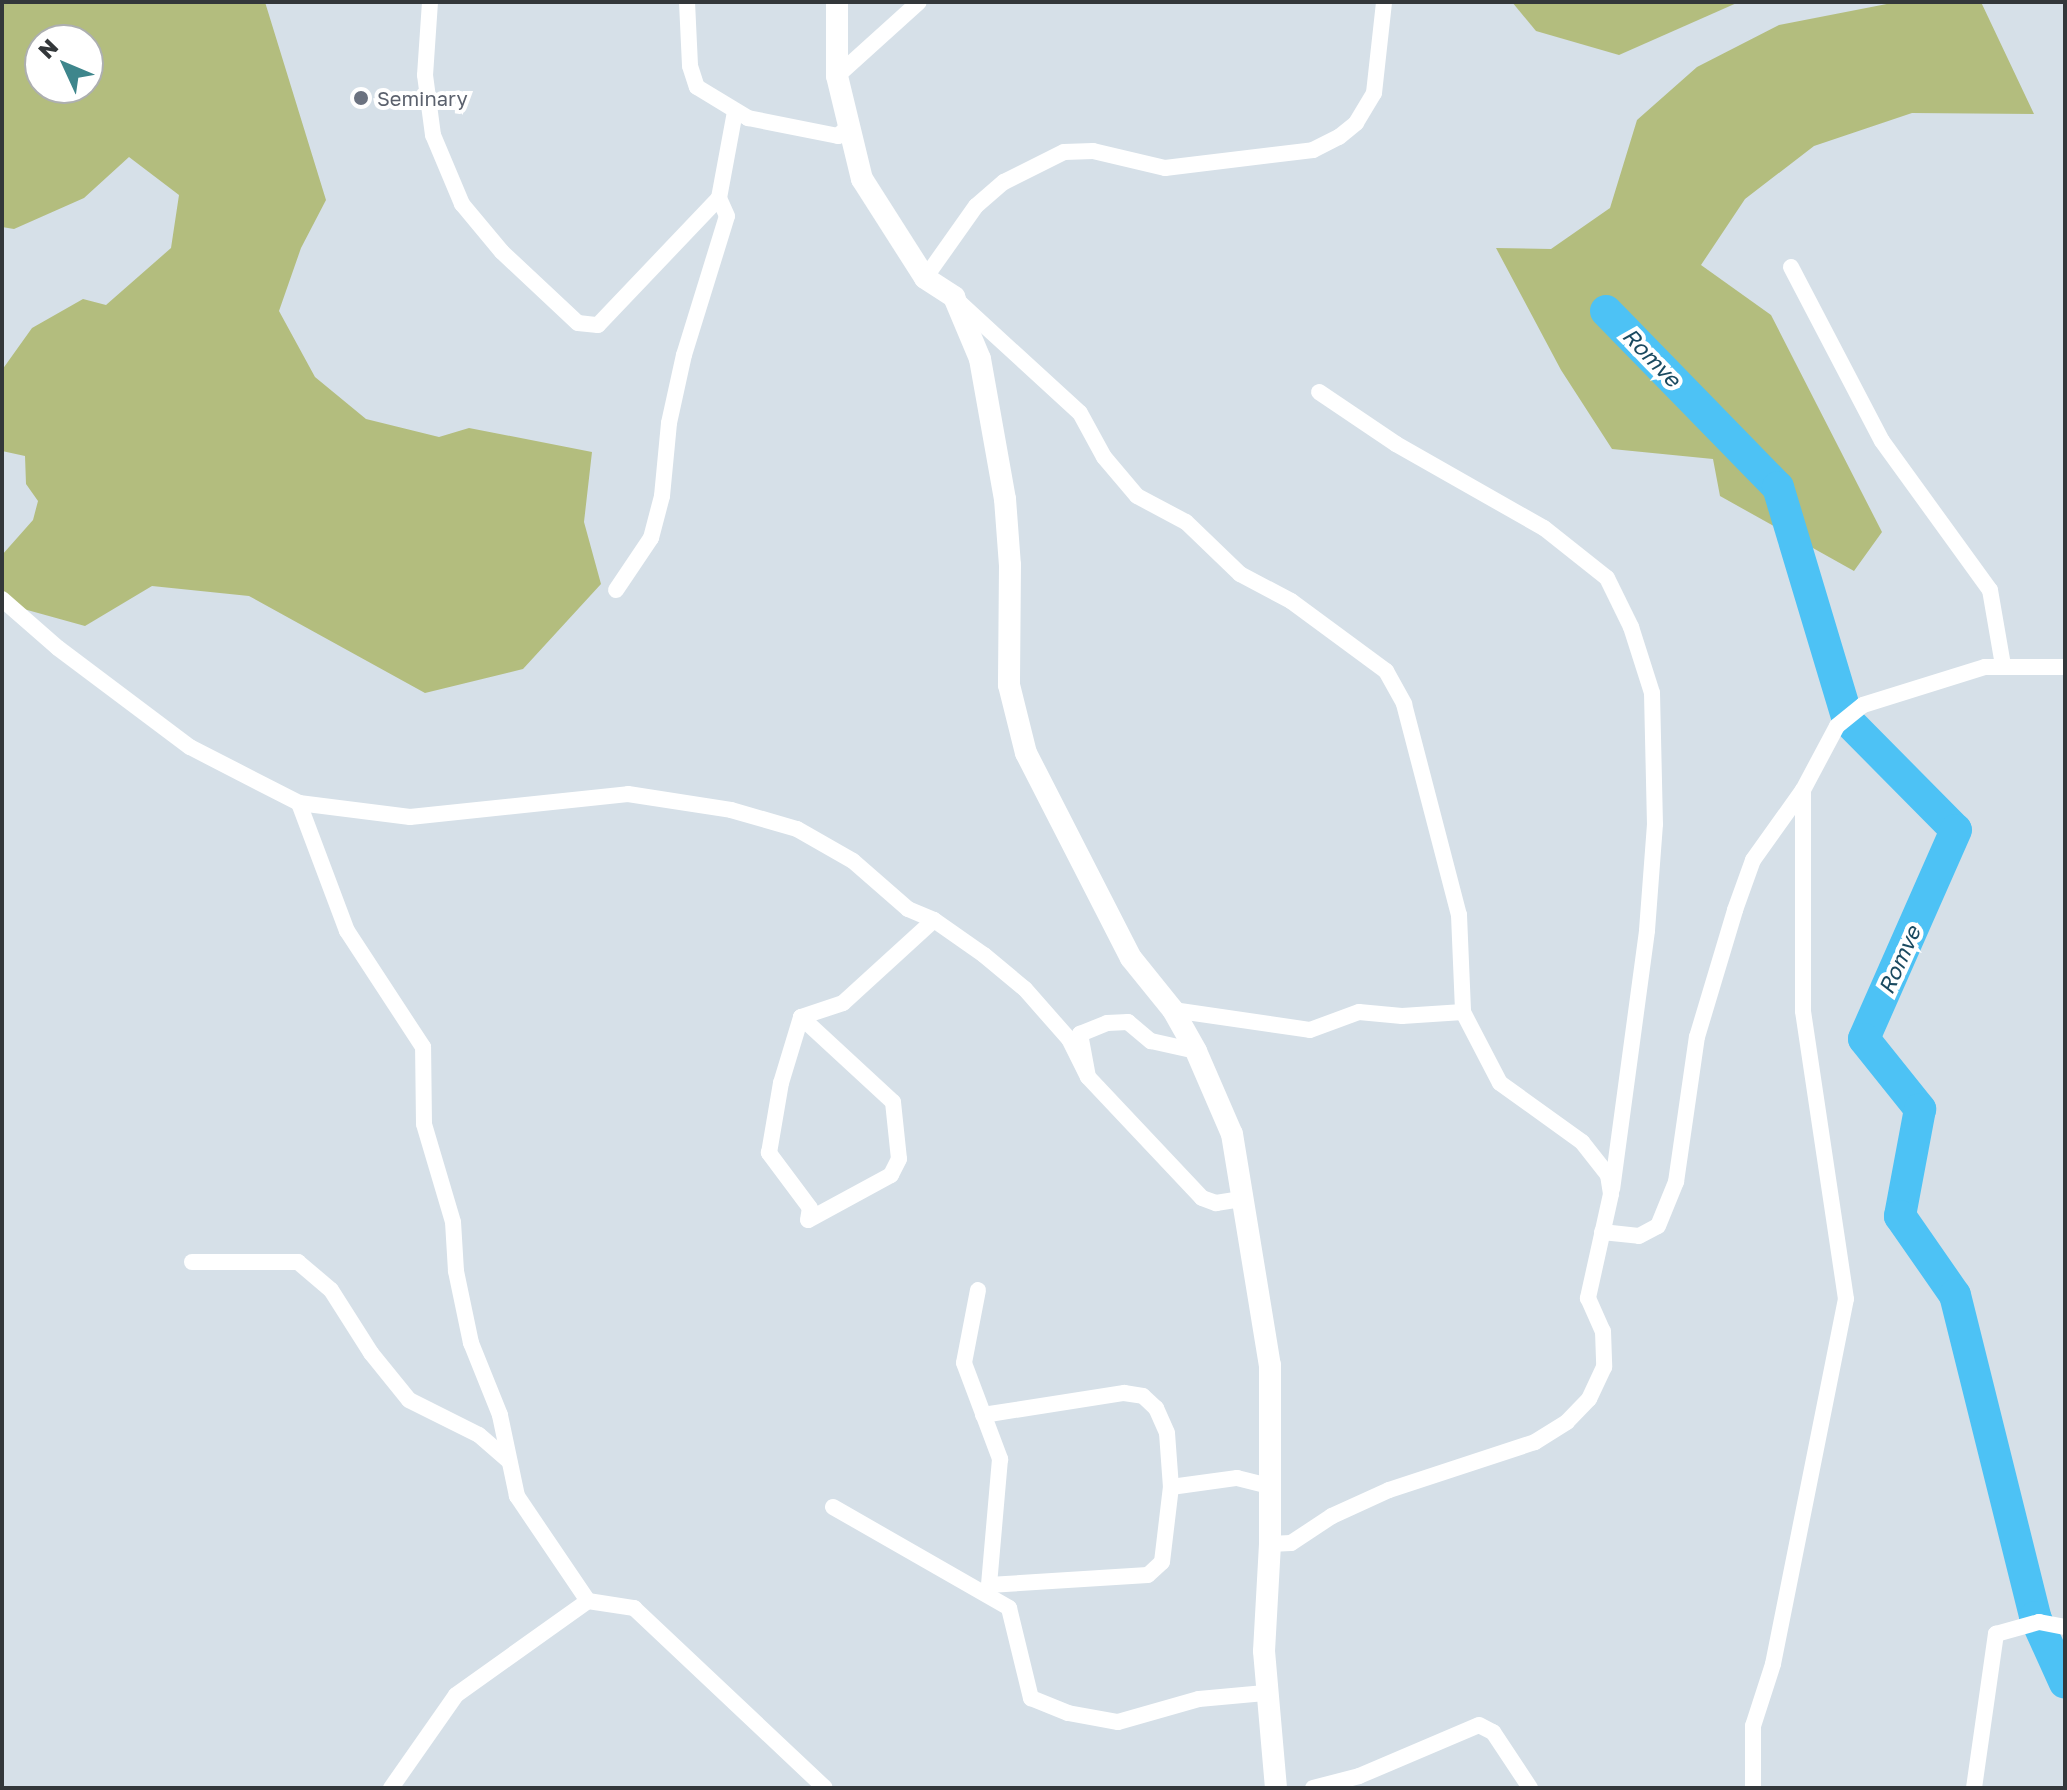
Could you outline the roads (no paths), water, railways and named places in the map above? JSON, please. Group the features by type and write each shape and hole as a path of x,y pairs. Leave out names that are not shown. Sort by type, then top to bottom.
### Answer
{"main road":[{"path":"837,2 837,76 862,179 925,278 954,297 980,359 993,423 1010,565 1009,685 1026,753 1131,958 1173,1010 1196,1051 1232,1134 1240,1199 1270,1365 1270,1544 1265,1693 1276,1788"}],"street":[{"path":"430,2 425,75 433,135 462,204 502,252 578,323 598,325 719,198 735,112"},
{"path":"687,2 690,66 697,87 735,112 838,136 848,127"},
{"path":"837,76 919,2"},
{"path":"925,278 976,206 1004,182 1064,152 1093,151 1165,168 1313,150 1339,137 1356,123 1374,93 1384,2"},
{"path":"616,590 651,538 684,355 727,216 719,198"},
{"path":"1791,267 1882,441 1990,590 2003,665"},
{"path":"954,297 1080,413 1104,457 1137,496 1186,522 1240,574 1291,601 1386,671 1404,704 1459,915 1463,1012 1500,1083 1582,1142 1608,1175 1611,1194"},
{"path":"1270,1544 1291,1543 1332,1516 1389,1490 1535,1442 1567,1422 1589,1399 1604,1367 1603,1331 1588,1298 1611,1194 1647,931 1655,824 1652,693 1631,627 1607,578 1544,528 1396,444 1319,392"},
{"path":"2,599 58,648 190,747 299,803 410,817 628,794 731,810 797,829 853,861 908,909 934,920 1025,989 1069,1039 1088,1077 1202,1198 1216,1203 1240,1199"},
{"path":"1602,1232 1639,1236 1658,1226 1676,1182 1697,1037 1735,910 1753,860 1803,790 1837,726 1863,705 2003,665 2065,667"},
{"path":"1753,1788 1753,1726 1773,1664 1846,1299 1803,1011 1803,790"},
{"path":"299,803 347,931 423,1047 424,1124 453,1222 456,1271 471,1343 500,1415 517,1496 588,1601"},
{"path":"801,1017 843,1003 934,920"},
{"path":"1173,1010 1310,1030 1359,1012 1402,1016 1463,1012"},
{"path":"801,1017 893,1102 899,1159 891,1175 808,1220 810,1208 769,1153 781,1083 801,1017"},
{"path":"1088,1077 1080,1034 1107,1023 1128,1022 1151,1041 1196,1051"},
{"path":"192,1262 298,1262 331,1290 371,1353 409,1400 479,1435 509,1461"},
{"path":"978,1290 964,1363 1000,1459 989,1585 1009,1608 1031,1698 1068,1713 1118,1722 1199,1699 1265,1693"},
{"path":"983,1415 1124,1393 1143,1396 1167,1433 1171,1487 1157,1571 989,1585"},
{"path":"1171,1487 1237,1478 1269,1486"},
{"path":"833,1507 1009,1608"},
{"path":"391,1788 456,1695 588,1601 634,1608 825,1788"},
{"path":"1974,1788 1996,1634 2039,1622 2062,1628"},
{"path":"1313,1788 1359,1776 1479,1725 1493,1732 1530,1788"}],"waterway":[{"name":"Romve","path":"1606,311 1778,487 1848,721 1956,830 1864,1039 1920,1109 1900,1216 1955,1295 2035,1617 2065,1683"}],"place":[{"name":"Seminary","path":"361,98"}]}
